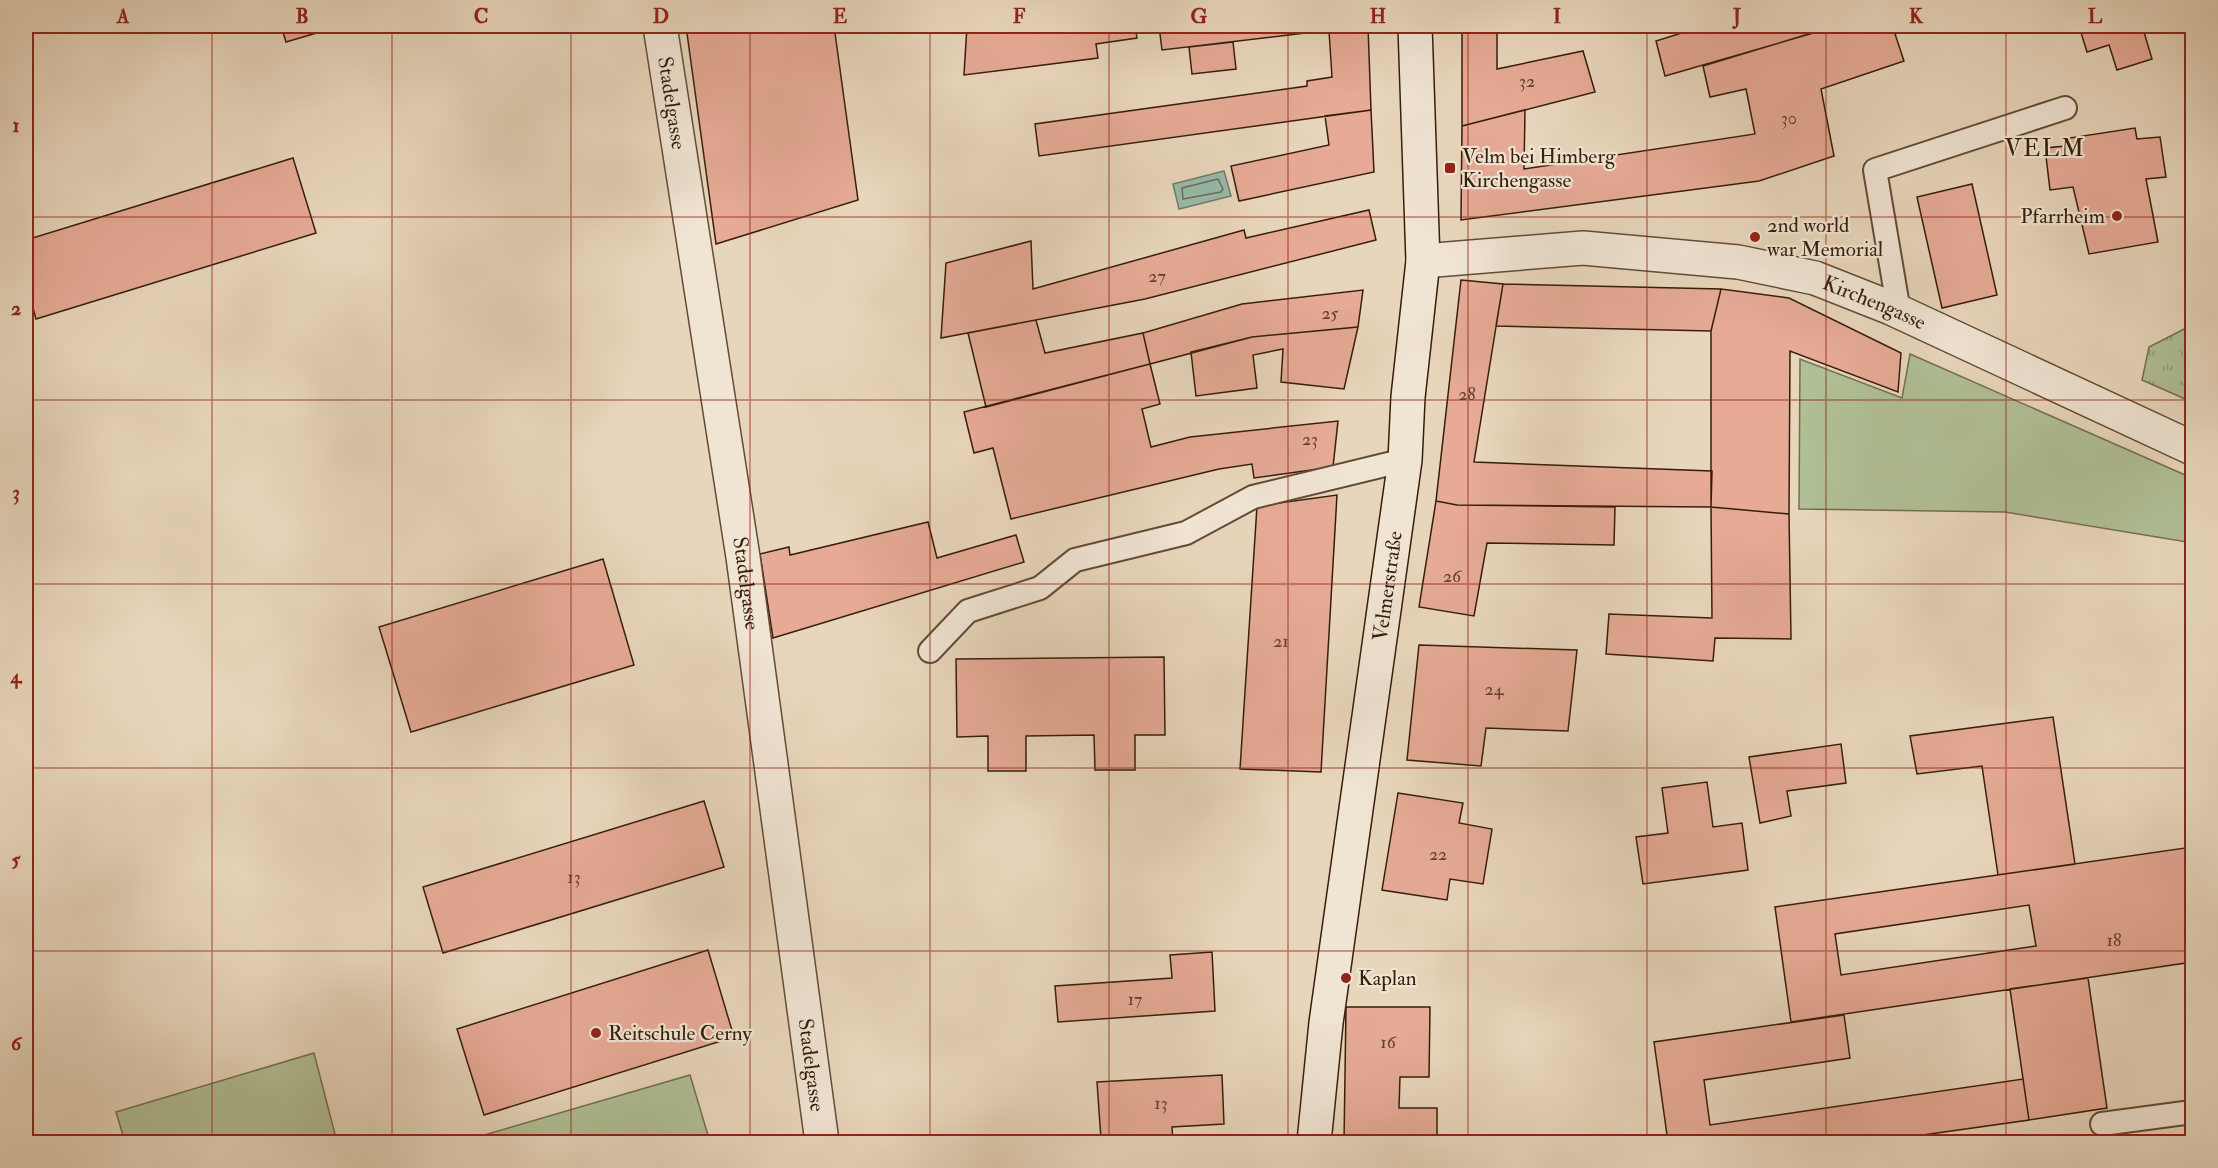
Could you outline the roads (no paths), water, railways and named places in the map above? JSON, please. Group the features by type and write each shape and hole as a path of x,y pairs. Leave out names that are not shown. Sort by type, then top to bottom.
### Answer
{"street":[{"name":"Stadelgasse","path":"660,26 743,557 822,1143"},
{"name":"Velmerstraße","path":"1314,1143 1326,1023 1405,460 1408,398 1423,261 1415,26"},
{"name":"Kirchengasse","path":"1423,261 1583,248 1738,262 1815,278 1899,312 2193,448"}],"lane":[{"path":"1899,312 1875,170 2065,108"},
{"path":"930,651 968,611 1040,588 1075,560 1186,533 1253,497 1405,460"},
{"path":"2102,1124 2193,1112"}],"water":[{"path":"1224,171 1231,196 1179,209 1173,184"}],"place":[{"name":"Velm bei Himberg Kirchengasse","path":"1450,168"},
{"name":"Pfarrheim","path":"2117,216"},
{"name":"2nd world war Memorial","path":"1755,237"},
{"name":"Kaplan","path":"1346,978"},
{"name":"Reitschule Cerny","path":"596,1033"}],"district":[{"name":"VELM","path":"2045,148"}]}
